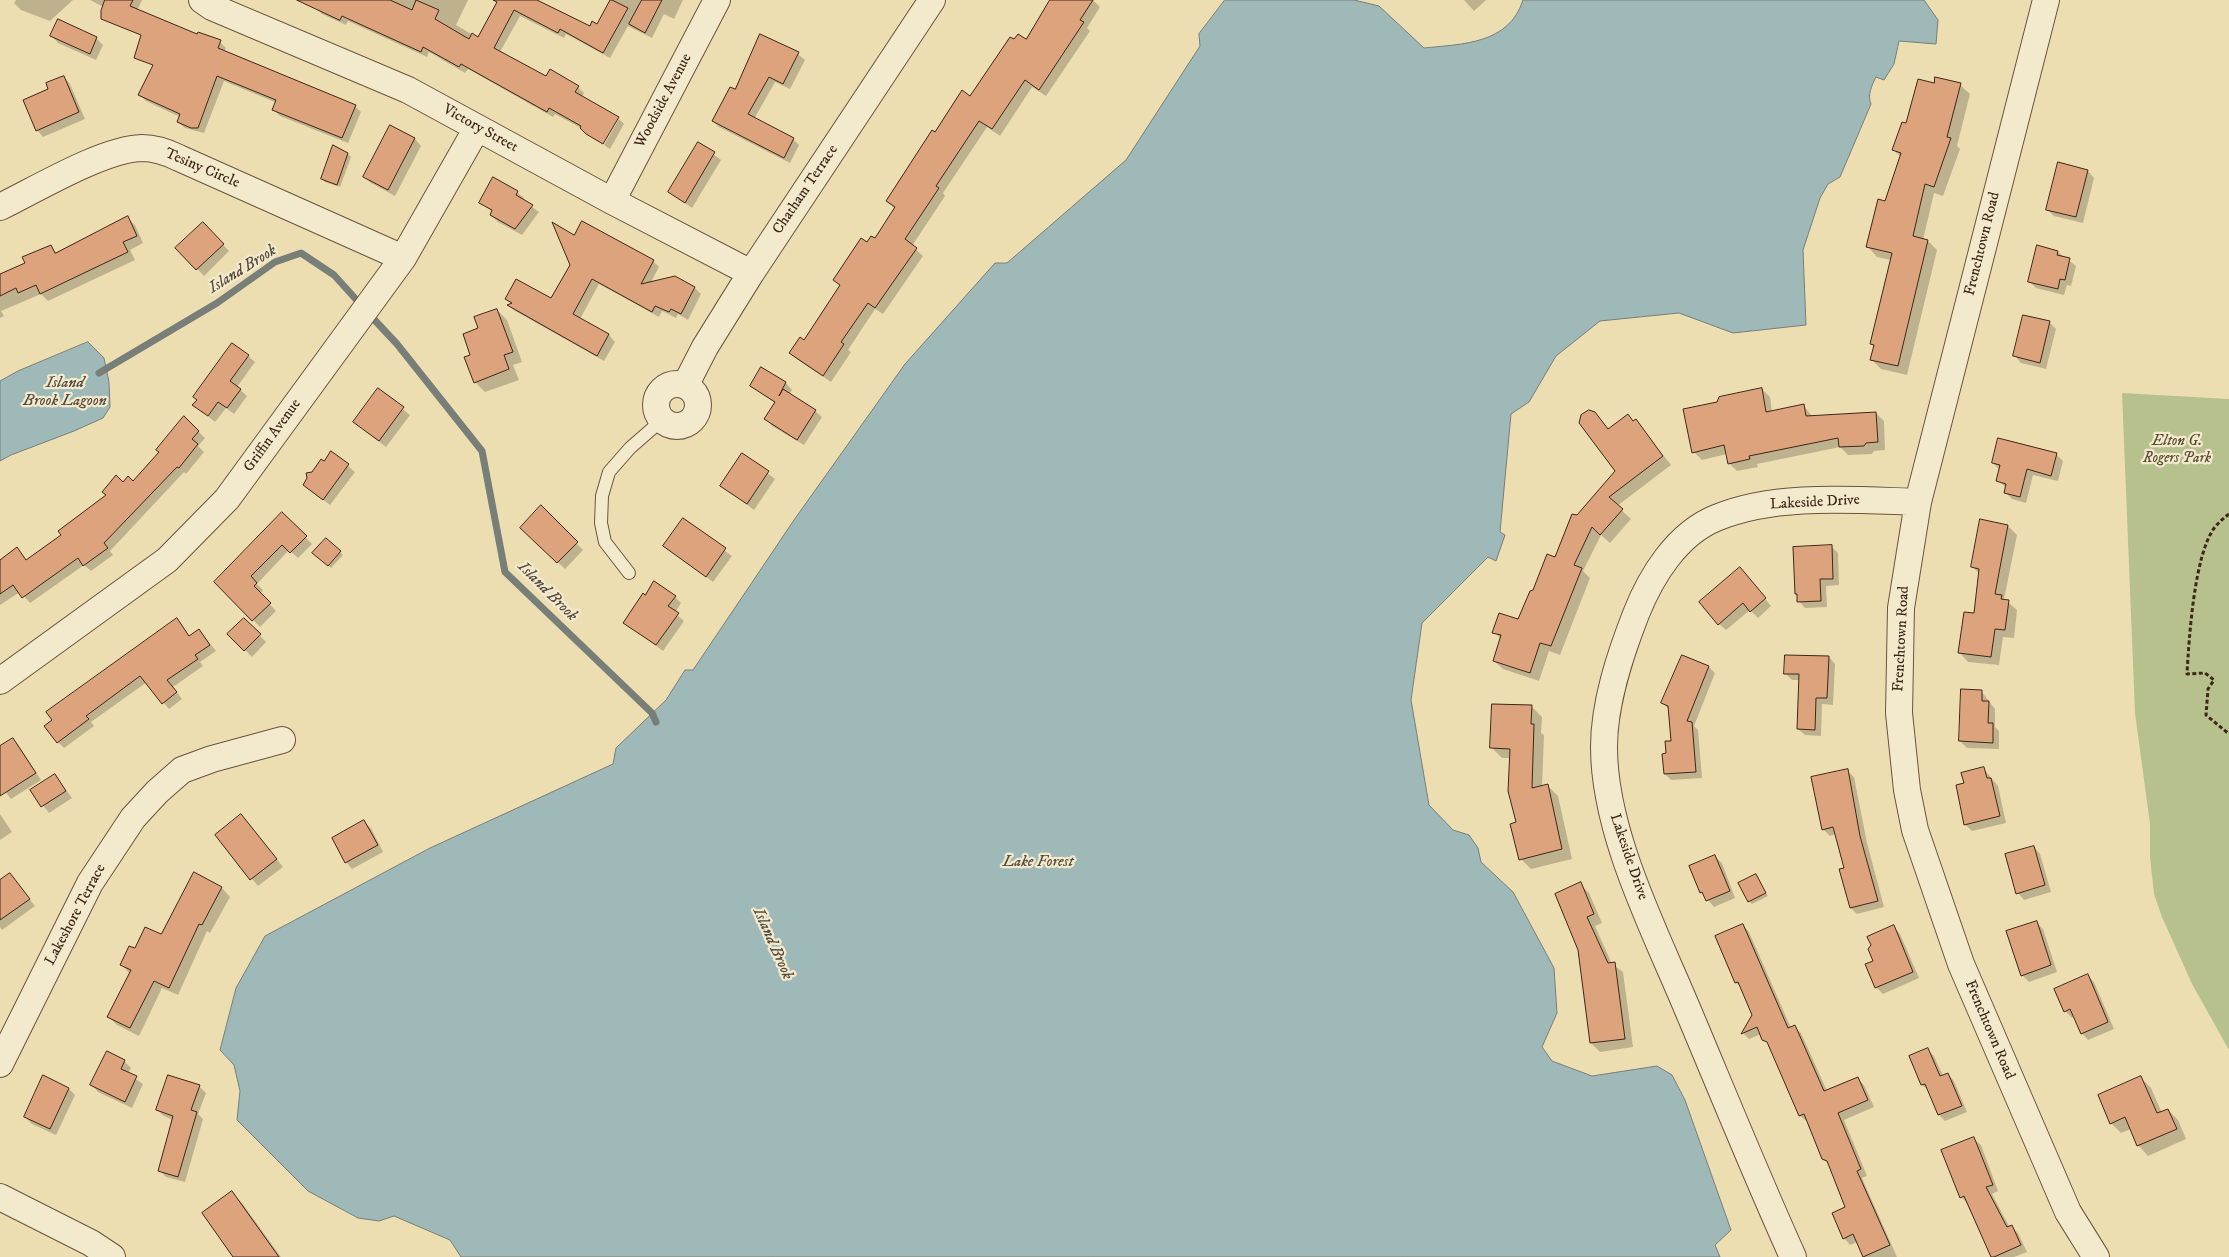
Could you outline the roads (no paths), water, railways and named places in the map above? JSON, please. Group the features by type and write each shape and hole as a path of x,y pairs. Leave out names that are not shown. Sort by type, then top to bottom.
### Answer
{"street":[{"name":"Victory Street","path":"202,0 212,7 408,90 612,202 751,273"},
{"name":"Woodside Avenue","path":"612,202 717,0"},
{"name":"Chatham Terrace","path":"662,420 672,426 678,426 689,423 697,414 699,408 698,397 686,384 705,347 751,273 932,0"},
{"name":"Frenchtown Road","path":"2046,0 1918,502 1900,608 1899,713 1907,790 1915,830 1961,964 2068,1212 2096,1257"},
{"name":"Griffin Avenue","path":"0,681 167,560 227,499 403,258 477,128"},
{"name":"Tesiny Circle","path":"0,207 106,156 131,149 153,149 179,158 403,258"},
{"name":"Lakeside Drive","path":"1793,1257 1644,905 1613,822 1604,747 1608,710 1626,640 1650,584 1654,576 1684,539 1699,526 1745,508 1778,503 1815,501 1918,502"},
{"name":"Lakeshore Terrace","path":"0,1064 90,883 133,818 157,792 182,770 282,740"},
{"path":"0,1197 91,1243 112,1257"}],"lane":[{"path":"630,573 605,542 601,523 602,496 609,472 630,448 662,420"}],"water":[{"name":"Lake Forest","path":"1225,0 1354,0 1379,6 1424,48 1469,43 1496,33 1507,26 1516,15 1523,0 1924,0 1938,20 1936,44 1899,41 1894,64 1884,80 1876,77 1873,83 1870,94 1871,104 1840,177 1828,184 1820,198 1803,250 1806,325 1733,333 1679,313 1600,321 1556,356 1529,402 1511,414 1500,532 1505,535 1496,561 1488,557 1422,623 1411,700 1429,805 1453,830 1469,835 1478,848 1481,862 1513,892 1554,968 1557,1013 1542,1047 1552,1061 1592,1076 1657,1066 1672,1075 1685,1100 1731,1230 1715,1245 1720,1257 461,1257 450,1240 394,1216 379,1221 358,1218 308,1191 237,1120 240,1091 234,1065 220,1050 236,988 265,936 430,848 613,764 616,748 666,700 685,670 693,670 794,520 905,364 995,263 1007,263 1126,160 1200,46 1199,34"},
{"name":"Island Brook Lagoon","path":"88,342 104,358 109,382 110,407 103,418 0,461 0,381 18,371"}],"waterway":[{"name":"Island Brook","path":"99,373 217,303 275,262 301,253 334,275 362,306"},
{"name":"Island Brook","path":"369,314 397,344 482,451 505,572 652,713 656,722"}],"park label":[{"name":"Elton G. Rogers Park","path":"2177,450"}]}
